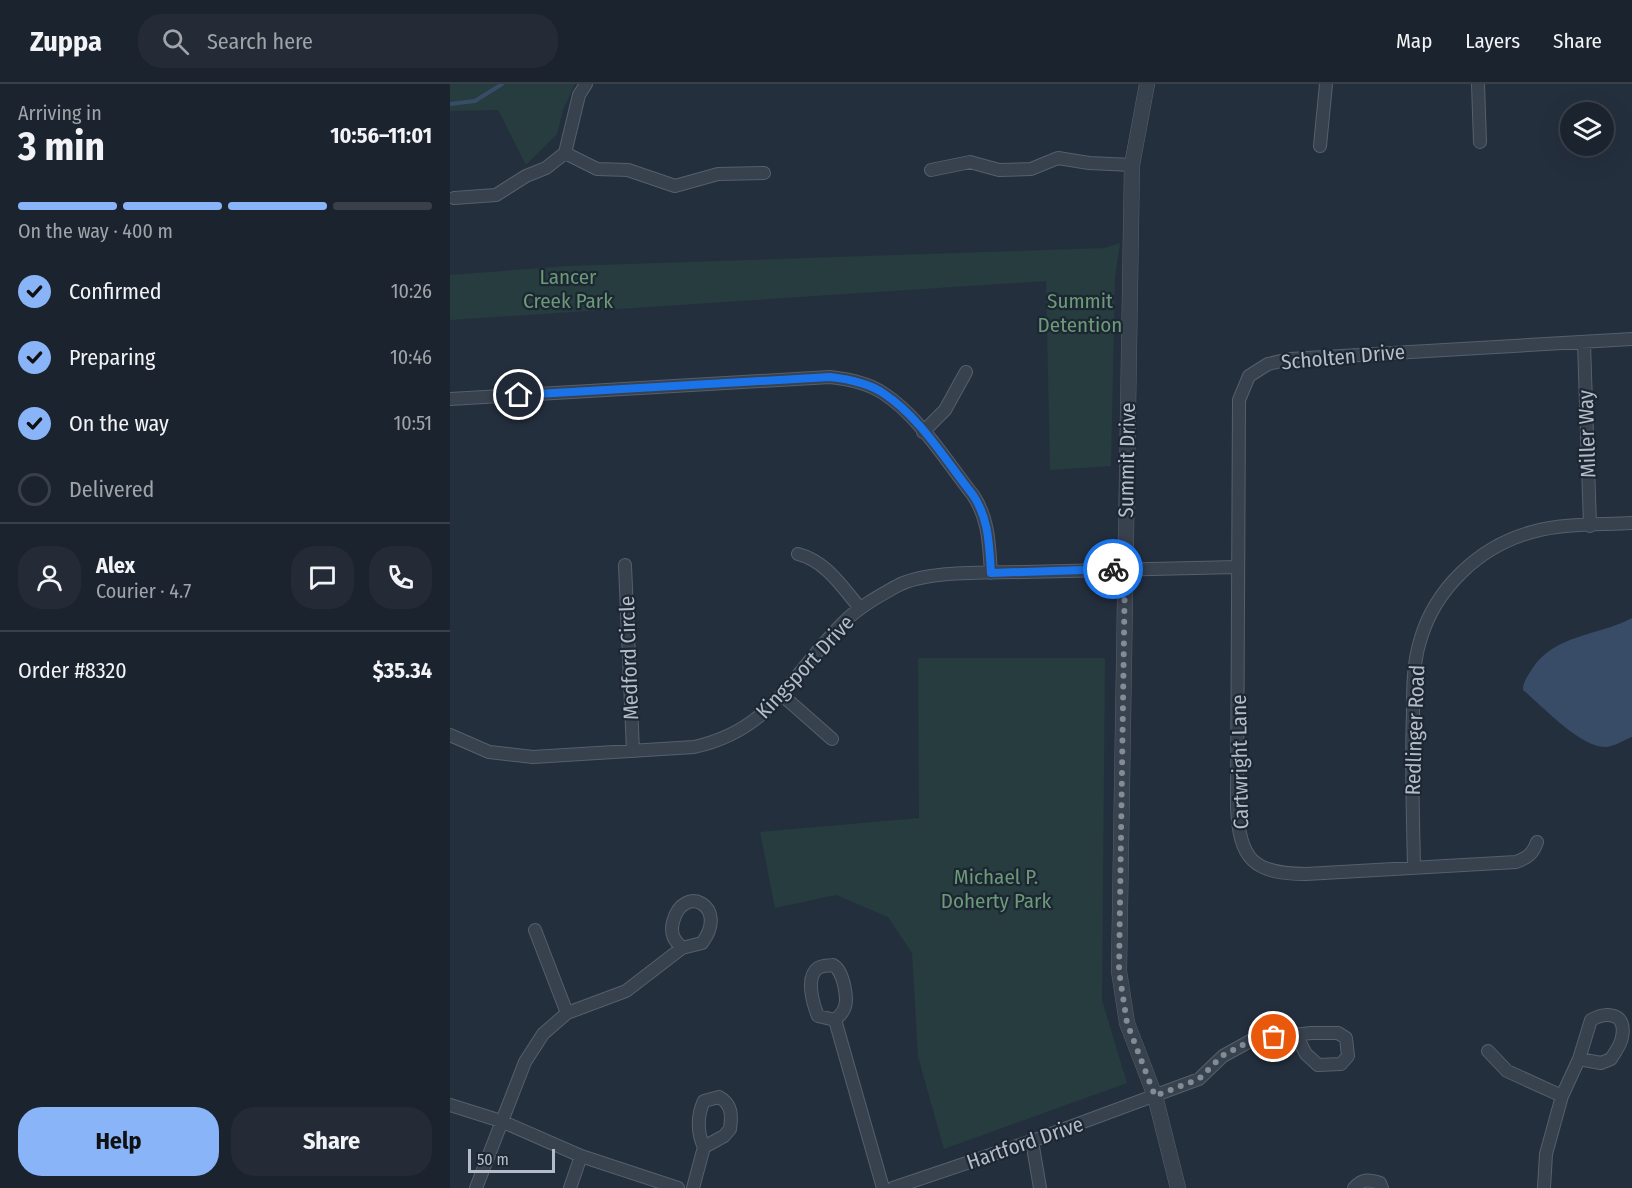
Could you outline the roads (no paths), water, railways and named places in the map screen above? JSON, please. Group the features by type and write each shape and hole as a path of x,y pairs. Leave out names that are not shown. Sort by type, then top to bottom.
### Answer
{"street":[{"path":"454,198 496,195 526,176 546,168 565,153 579,95 586,84"},
{"name":"Summit Drive","path":"1148,84 1132,165 1119,971 1127,1023 1155,1096 1178,1188"},
{"path":"1320,146 1326,84"},
{"path":"1478,84 1479,142"},
{"path":"565,153 597,169 628,170 675,186 718,174 764,173"},
{"path":"931,170 970,162 999,170 1030,169 1058,158 1089,163 1132,165"},
{"name":"Scholten Drive","path":"1238,567 1239,400 1249,376 1268,364 1290,359 1632,339"},
{"name":"Miller Way","path":"1584,343 1590,526"},
{"path":"923,432 945,410 966,372"},
{"path":"450,399 830,377 849,380 882,392 905,412 981,506 989,536 991,573"},
{"name":"Redlinger Road","path":"1414,867 1412,784 1414,674 1420,640 1433,609 1452,582 1474,561 1504,542 1534,531 1632,523"},
{"path":"798,554 811,557 828,570 860,609"},
{"name":"Medford Circle","path":"625,565 633,751"},
{"name":"Kingsport Drive","path":"450,735 489,752 533,757 684,749 719,740 746,728 782,695 844,622 899,584 919,578 991,573 1238,567"},
{"name":"Cartwright Lane","path":"1238,567 1238,827 1241,841 1247,852 1262,868 1283,874 1516,862 1527,858 1535,849 1537,842"},
{"path":"782,695 832,739"},
{"path":"535,930 567,1013"},
{"path":"476,1188 525,1062 543,1034 567,1013 626,991 682,948"},
{"path":"835,1020 883,1188"},
{"name":"Hartford Drive","path":"893,1188 1032,1141 1199,1079 1222,1056 1252,1040 1296,1035"},
{"path":"1488,1051 1507,1071 1562,1096"},
{"path":"1544,1188 1546,1154 1562,1096 1579,1059"},
{"path":"450,1105 501,1120 581,1156 678,1188"},
{"path":"1032,1141 1040,1188"},
{"path":"693,1188 704,1147"},
{"path":"570,1188 581,1156"},
{"path":"1354,1188 1361,1181 1370,1180 1380,1183 1382,1188"}],"water":[{"path":"1632,618 1632,737 1608,747 1595,745 1573,733 1551,715 1523,690 1524,684 1532,669 1553,649 1565,642"}],"waterway":[{"path":"450,104 475,101 502,84"}],"park label":[{"name":"Lancer Creek Park","path":"568,289"},
{"name":"Summit Detention","path":"1080,313"},
{"name":"Michael P. Doherty Park","path":"996,889"}]}
